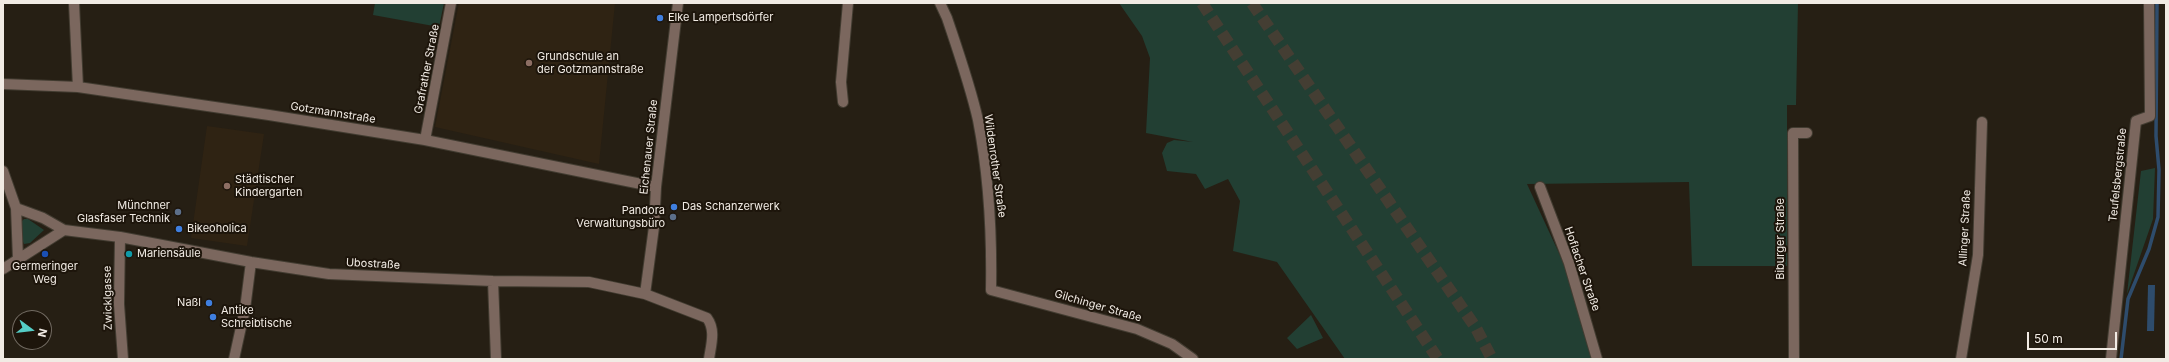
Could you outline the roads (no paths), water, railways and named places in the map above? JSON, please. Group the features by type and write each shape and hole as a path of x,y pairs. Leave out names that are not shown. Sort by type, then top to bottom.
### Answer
{"street":[{"path":"74,3 78,87"},
{"name":"Grafrather Straße","path":"425,140 451,3"},
{"name":"Eichenauer Straße","path":"645,294 654,227 656,187 678,3"},
{"path":"843,102 840,82 848,3"},
{"name":"Wildenrother Straße","path":"940,3 949,24 978,120 988,194 991,233 991,290"},
{"name":"Teufelsbergstraße","path":"2111,359 2136,122 2150,116 2148,3"},
{"name":"Gotzmannstraße","path":"3,84 78,87 425,140 656,187"},
{"name":"Allinger Straße","path":"1961,359 1978,255 1982,122"},
{"name":"Biburger Straße","path":"1794,359 1793,133 1807,133"},
{"path":"3,171 16,208 18,259"},
{"name":"Hoflacher Straße","path":"1540,187 1569,263 1598,359"},
{"path":"3,269 64,230 43,218 16,208"},
{"name":"Ubostraße","path":"64,230 120,237 251,262 330,274 492,281 589,282 645,294 707,318 712,325 713,332 709,359"},
{"name":"Zwicklgasse","path":"120,237 119,304 123,359"},
{"path":"234,359 245,309 251,262"},
{"path":"492,281 496,359"},
{"name":"Gilchinger Straße","path":"991,290 1137,329 1172,344 1193,359"}],"water":[{"path":"2148,285 2155,285 2154,331 2147,331"}],"waterway":[{"path":"2121,359 2128,299 2149,249 2158,217 2159,170 2156,136 2157,3"}],"tunnel":[{"path":"1202,3 1438,359"},
{"path":"1252,3 1476,328 1492,359"}],"place":[{"name":"Elke Lampertsdörfer","path":"660,18"},
{"name":"Grundschule an der Gotzmannstraße","path":"529,63"},
{"name":"Städtischer Kindergarten","path":"227,186"},
{"name":"Das Schanzerwerk","path":"674,207"},
{"name":"Münchner Glasfaser Technik","path":"178,212"},
{"name":"Pandora Verwaltungsbüro","path":"673,217"},
{"name":"Bikeoholica","path":"179,229"},
{"name":"Germeringer Weg","path":"45,254"},
{"name":"Mariensäule","path":"129,254"},
{"name":"Naßl","path":"209,303"},
{"name":"Antike Schreibtische","path":"213,317"}]}
